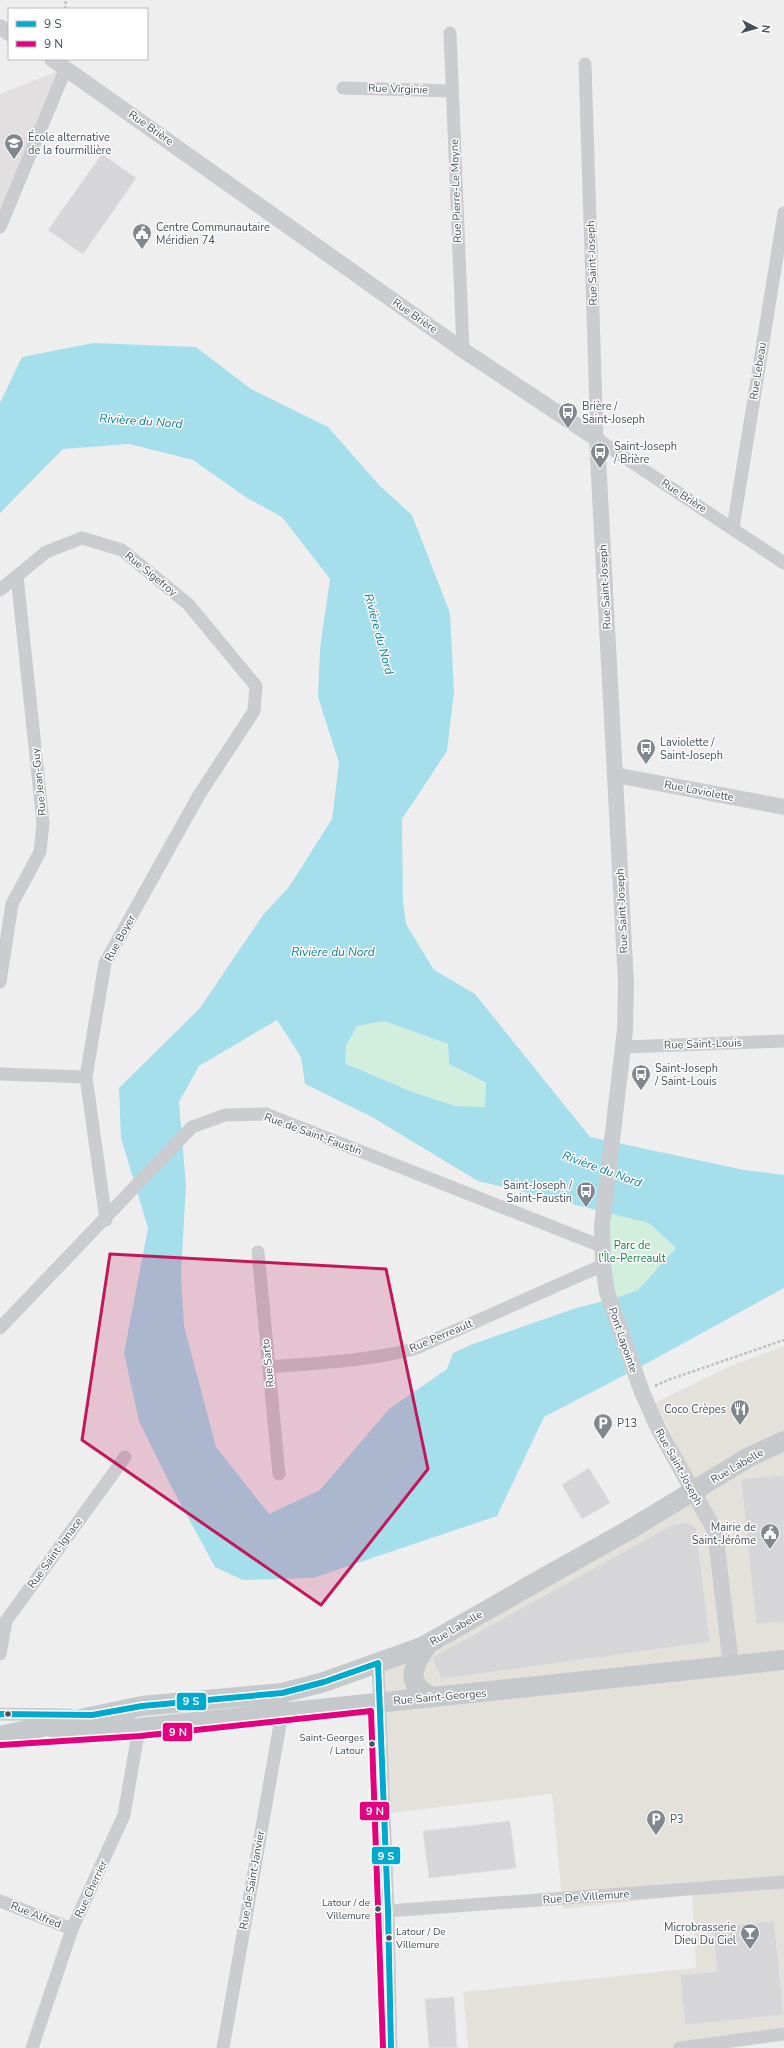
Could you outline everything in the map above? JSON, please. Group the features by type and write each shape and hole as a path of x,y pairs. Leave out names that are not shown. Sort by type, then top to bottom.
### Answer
{"main road":[{"name":"Rue Labelle","path":"0,1736 92,1715 142,1706 282,1693 324,1682 378,1663 429,1643 693,1492 749,1457 784,1441"},
{"path":"429,1643 417,1660 414,1676 416,1687 420,1691 432,1697"},
{"name":"Rue Saint-Georges","path":"0,1736 139,1728 784,1660"}],"street":[{"name":"Rue Pierre-Le Moyne","path":"450,33 462,350"},
{"name":"Rue Brière","path":"54,60 462,350 784,563"},
{"name":"Rue Saint-Joseph","path":"585,64 597,439 626,983 623,1047 602,1225 601,1246"},
{"path":"0,226 66,68"},
{"name":"Rue Virginie","path":"343,88 452,91"},
{"name":"Rue Lebeau","path":"733,528 784,213"},
{"name":"Rue Sigefroy","path":"0,590 46,552 82,538 122,550 188,604 256,686"},
{"name":"Rue Jean-Guy","path":"0,982 12,904 40,852 44,823 17,576"},
{"name":"Rue Boyer","path":"106,1220 86,1077 105,963 199,795 254,711 256,686"},
{"name":"Rue Laviolette","path":"615,775 784,807"},
{"name":"Rue Saint-Louis","path":"623,1047 784,1041"},
{"path":"0,1074 86,1077"},
{"name":"Rue de Saint-Faustin","path":"0,1328 106,1220 128,1193 192,1127 225,1115 266,1114 601,1246"},
{"path":"601,1246 602,1265"},
{"name":"Rue Sarto","path":"258,1252 279,1474"},
{"name":"Pont Lapointe","path":"602,1265 607,1292 640,1388"},
{"name":"Rue Perreault","path":"269,1367 379,1356 414,1349 602,1265"},
{"name":"Rue Saint-Joseph","path":"640,1388 658,1428 715,1531 731,1665"},
{"name":"Rue Saint-Ignace","path":"0,1654 3,1618 125,1457"},
{"path":"378,1663 388,1911 391,2048"},
{"name":"Rue de Saint-Janvier","path":"223,2048 282,1713"},
{"name":"Rue Labelle","path":"0,1714 92,1715"},
{"name":"Rue Cherrier","path":"32,2048 72,1929 124,1815 139,1728"},
{"name":"Rue De Villemure","path":"388,1911 784,1882"},
{"name":"Rue Alfred","path":"0,1901 72,1929"},
{"path":"680,2048 784,2034"}],"path":[{"path":"668,1380 784,1340"}],"highlighted area":[{"path":"110,1254 386,1269 428,1469 321,1605 82,1440"}],"shaded area":[{"name":"École alternative de la fourmillière","path":"66,68 0,227 0,94"},
{"path":"784,1346 784,2039 728,2048 468,2048 463,1992 696,1968 692,1895 563,1909 552,1794 389,1813 385,1654 417,1641 534,1571 695,1484 656,1402 733,1365"}],"green space":[{"path":"384,1021 448,1044 449,1064 486,1084 485,1108 456,1106 415,1093 345,1062 346,1045 357,1026"},
{"name":"Parc de l'Île-Perreault","path":"609,1213 649,1223 676,1248 638,1290 616,1298 603,1265"}],"water":[{"name":"Rivière du Nord","path":"93,343 196,347 251,389 328,427 379,485 412,515 450,613 454,692 447,751 402,819 403,903 406,924 434,970 475,994 590,1137 744,1170 784,1175 784,1288 642,1366 544,1417 497,1516 313,1578 243,1580 215,1567 172,1488 139,1421 124,1353 148,1228 121,1138 119,1088 200,1008 263,915 289,887 332,819 339,763 318,697 320,648 330,579 282,517 247,498 193,460 129,444 63,449 0,513 0,403 22,357","holes":["277,1020 301,1057 305,1084 372,1117 478,1181 649,1223 676,1248 638,1290 616,1298 576,1308 473,1344 453,1353 447,1369 389,1409 320,1490 269,1514 216,1447 184,1326 181,1273 186,1186 179,1102 199,1066","384,1021 448,1044 449,1064 486,1083 485,1107 456,1106 415,1093 345,1063 346,1046 357,1026"]}],"building":[{"path":"102,154 136,178 83,254 48,230"},
{"path":"589,1468 610,1503 582,1519 562,1485"},
{"path":"784,1475 784,1622 756,1624 741,1479"},
{"path":"686,1522 696,1527 710,1642 442,1679 432,1659 433,1657 670,1526"},
{"path":"510,1821 516,1868 429,1878 423,1831"},
{"path":"774,1921 784,2015 685,2025 680,1975 717,1972 713,1927"},
{"path":"454,1997 457,2048 429,2048 425,1999"}],"transit line":[{"path":"0,1714 92,1715 142,1706 282,1693 324,1682 378,1663 388,1911 391,2048"},
{"path":"1,1745 140,1736 371,1711 383,2048"}],"place":[{"name":"École alternative de la fourmillière","path":"14,160"},
{"name":"Centre Communautaire Méridien 74","path":"142,250"},
{"name":"Brière / Saint-Joseph","path":"568,429"},
{"name":"Saint-Joseph / Brière","path":"600,469"},
{"name":"Laviolette / Saint-Joseph","path":"646,765"},
{"name":"Saint-Joseph / Saint-Louis","path":"641,1091"},
{"name":"Saint-Joseph / Saint-Faustin","path":"586,1208"},
{"name":"Coco Crèpes","path":"740,1426"},
{"name":"P13","path":"603,1440"},
{"name":"Mairie de Saint-Jérôme","path":"770,1550"},
{"name":"Saint-Georges / Latour","path":"372,1744"},
{"name":"P3","path":"656,1836"},
{"name":"Latour / de Villemure","path":"378,1909"},
{"name":"Latour / De Villemure","path":"389,1938"},
{"name":"Microbrasserie Dieu Du Ciel","path":"750,1950"}]}
